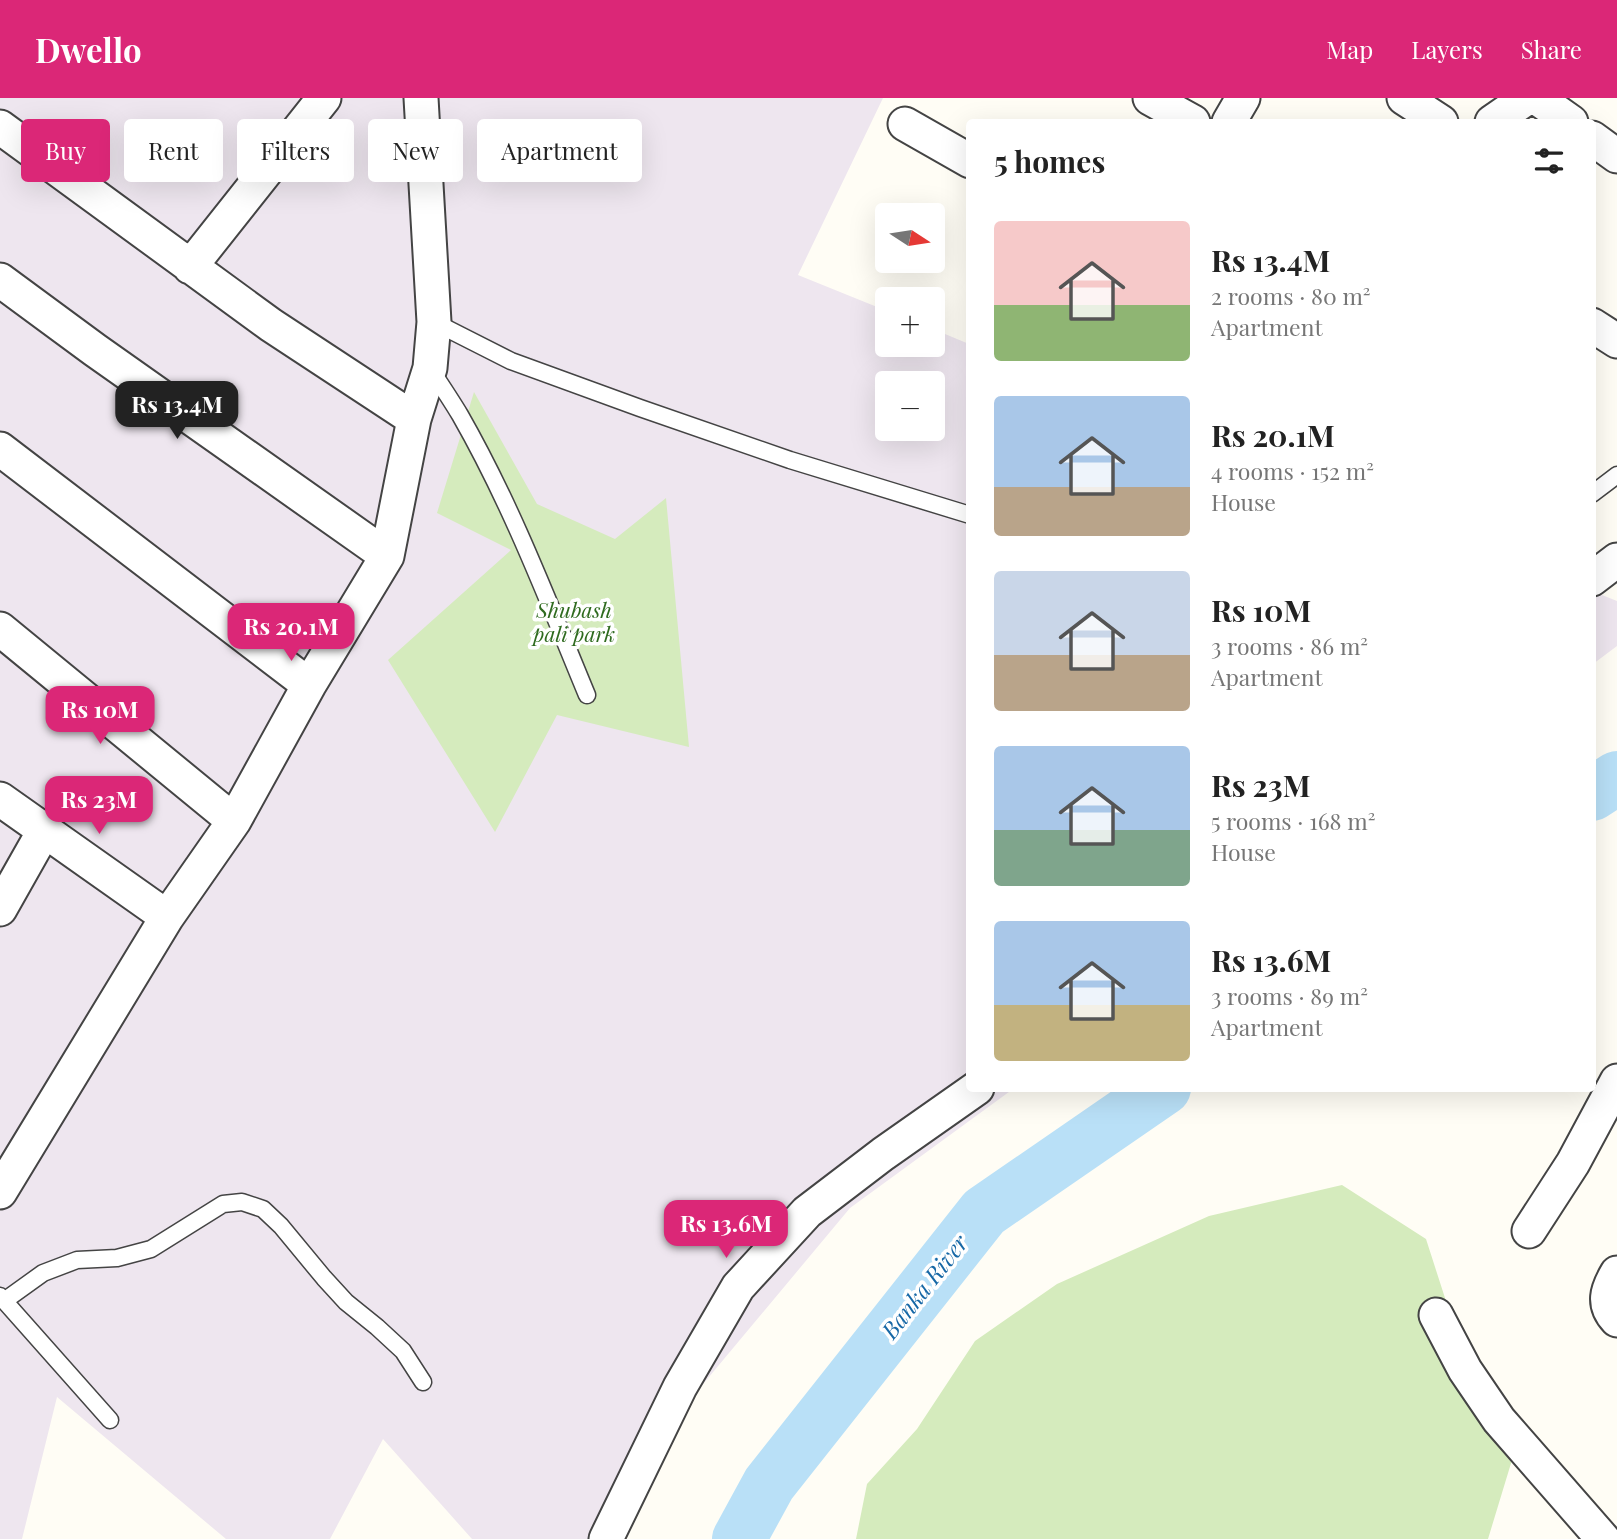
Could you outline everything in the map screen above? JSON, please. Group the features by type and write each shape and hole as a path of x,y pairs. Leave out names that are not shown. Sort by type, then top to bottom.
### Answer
{"street":[{"path":"190,267 324,98"},
{"path":"0,1192 167,917 234,821 309,685 387,556 414,419 430,368 435,322 421,98"},
{"path":"1150,98 1188,119"},
{"path":"1231,119 1243,98"},
{"path":"1405,98 1436,119"},
{"path":"1496,119 1527,98"},
{"path":"1537,98 1567,119"},
{"path":"905,124 966,159"},
{"path":"0,127 271,325 414,419"},
{"path":"1596,141 1617,156"},
{"path":"0,280 387,556"},
{"path":"1596,328 1617,341"},
{"path":"0,449 309,685"},
{"path":"1596,576 1617,560"},
{"path":"0,629 234,821"},
{"path":"0,799 167,917"},
{"path":"0,909 44,831"},
{"path":"1528,1231 1573,1163 1617,1081"},
{"path":"606,1539 680,1387 738,1287 807,1212 971,1092"},
{"path":"1617,1273 1607,1297 1609,1310 1617,1320"},
{"path":"1436,1315 1465,1370 1499,1420 1604,1539"}],"lane":[{"path":"435,322 511,361 790,460 966,515"},
{"path":"430,368 460,415 496,482 587,695"},
{"path":"1596,491 1617,475"},
{"path":"110,1420 2,1299 43,1273 77,1260 117,1258 151,1249 223,1204 242,1202 263,1209 281,1226 346,1302 403,1351 423,1382"}],"shaded area":[{"path":"0,98 883,98 798,275 875,306 875,357 945,357 945,334 966,343 966,1092 1009,1092 850,1208 618,1486 597,1539 472,1539 383,1439 330,1539 226,1539 57,1397 22,1539 0,1539"},
{"path":"1596,593 1617,601 1617,646 1596,662"}],"green space":[{"name":"Shubash pali park","path":"474,392 537,504 615,539 666,498 689,747 557,715 495,832 388,660 511,550 437,513"},
{"path":"1342,1185 1426,1239 1454,1326 1512,1460 1488,1539 856,1539 867,1484 917,1429 975,1341 1057,1284 1209,1216"}],"waterway":[{"name":"Banka River","path":"1596,791 1617,778"},
{"name":"Banka River","path":"739,1539 769,1484 984,1212 1158,1092"}]}
